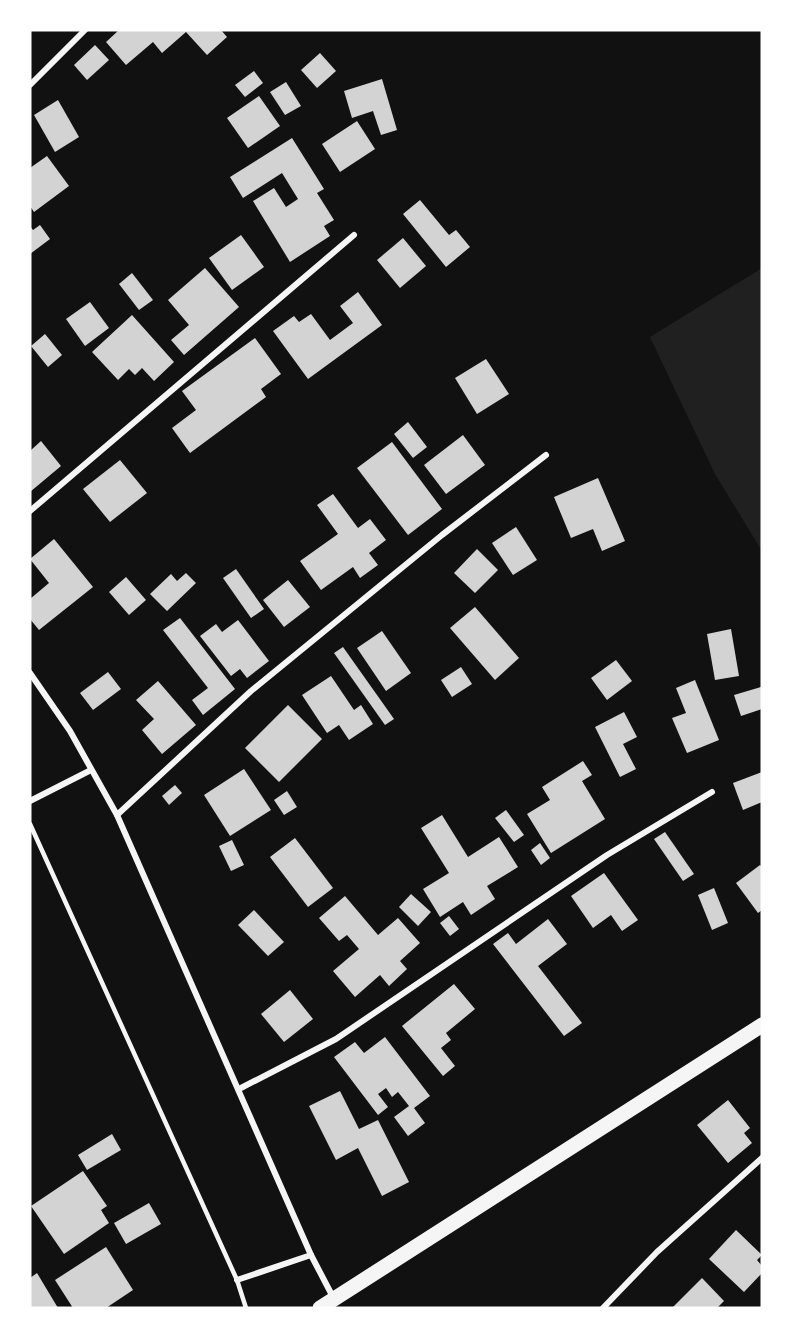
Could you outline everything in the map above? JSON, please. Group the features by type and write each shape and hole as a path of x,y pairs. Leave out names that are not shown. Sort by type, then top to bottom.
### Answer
{"main road":[{"path":"320,1308 762,1025"}],"street":[{"path":"30,85 85,30"},
{"path":"30,511 354,235"},
{"path":"117,815 251,691 442,535 546,455"},
{"path":"30,673 70,730 117,815 311,1255 334,1299"},
{"path":"30,801 91,770"},
{"path":"239,1089 336,1039 607,855 712,792"},
{"path":"603,1308 657,1252 762,1158"},
{"path":"237,1280 311,1255"}],"lane":[{"path":"30,824 237,1280 246,1308"}],"shaded area":[{"path":"762,268 762,551 715,474 650,337"}],"building":[{"path":"119,30 221,30 227,37 207,55 186,32 162,53 153,42 126,65 106,42"},
{"path":"95,45 109,60 87,80 74,65"},
{"path":"320,53 336,71 317,88 301,70"},
{"path":"254,71 263,83 245,97 235,85"},
{"path":"382,79 397,130 381,135 373,111 352,118 344,91"},
{"path":"286,82 301,106 285,115 270,92"},
{"path":"259,96 280,126 248,148 227,118"},
{"path":"58,100 79,137 55,152 34,115"},
{"path":"357,121 375,149 340,172 322,144"},
{"path":"292,138 324,189 317,193 334,220 324,226 330,236 290,262 253,201 274,188 286,207 298,199 282,173 243,198 230,177"},
{"path":"47,156 69,186 34,212 30,206 30,168"},
{"path":"420,200 449,235 456,230 470,247 446,267 403,214"},
{"path":"40,225 50,239 30,254 30,226 33,230"},
{"path":"241,235 264,267 232,290 209,258"},
{"path":"403,238 426,266 400,288 377,260"},
{"path":"205,268 239,307 184,355 171,340 189,325 168,300"},
{"path":"132,273 153,300 139,310 119,284"},
{"path":"358,292 382,325 308,379 273,331 294,316 299,322 311,314 330,340 353,323 340,306"},
{"path":"90,302 109,328 85,346 66,319"},
{"path":"132,315 174,362 154,381 142,368 135,375 129,369 118,380 92,352"},
{"path":"45,334 62,355 48,367 31,346"},
{"path":"255,338 281,374 261,389 266,397 190,453 172,428 196,410 182,391"},
{"path":"486,359 509,394 477,414 455,378"},
{"path":"408,422 427,447 413,458 394,434"},
{"path":"463,435 485,465 446,494 424,465"},
{"path":"41,441 61,466 30,492 30,451"},
{"path":"392,442 442,509 408,535 357,468"},
{"path":"120,460 147,493 110,522 83,489"},
{"path":"598,478 625,541 602,551 593,529 571,538 554,497"},
{"path":"333,494 358,528 370,519 386,540 369,553 378,565 360,578 353,567 321,590 300,561 338,534 317,505"},
{"path":"516,527 537,560 513,575 492,543"},
{"path":"54,539 93,587 39,630 30,619 30,599 49,583 30,559"},
{"path":"477,549 498,570 475,593 454,573"},
{"path":"236,569 264,609 251,618 223,578"},
{"path":"186,573 196,583 167,611 150,594 171,574 177,581"},
{"path":"126,577 146,600 129,615 109,592"},
{"path":"288,580 310,607 284,627 263,600"},
{"path":"475,607 519,658 495,680 450,628"},
{"path":"180,618 235,689 203,715 192,700 208,688 163,630"},
{"path":"238,620 269,661 247,678 240,669 231,676 200,636 216,624 222,632"},
{"path":"731,629 739,676 715,680 707,634"},
{"path":"382,631 411,673 386,691 357,648"},
{"path":"343,647 394,719 385,725 334,653"},
{"path":"616,660 632,681 607,700 591,678"},
{"path":"461,667 472,684 452,697 441,680"},
{"path":"108,672 121,689 93,710 80,693"},
{"path":"331,676 354,710 361,705 373,724 349,740 339,725 327,733 302,695"},
{"path":"695,680 719,740 687,753 672,718 686,713 676,688"},
{"path":"158,681 196,725 162,754 142,730 154,719 136,700"},
{"path":"761,687 762,709 741,716 734,695"},
{"path":"288,705 322,739 279,782 245,748"},
{"path":"624,712 637,737 623,744 636,769 620,777 595,727"},
{"path":"583,761 592,775 582,781 605,819 551,853 527,814 550,800 542,787"},
{"path":"244,769 271,810 230,836 204,795"},
{"path":"762,772 762,802 743,810 733,783"},
{"path":"175,785 182,793 169,805 162,796"},
{"path":"287,791 297,807 284,815 274,800"},
{"path":"506,810 524,835 514,842 495,818"},
{"path":"442,815 468,857 499,837 518,867 487,886 495,899 471,915 463,902 440,917 423,889 449,873 421,828"},
{"path":"665,832 694,874 683,881 654,839"},
{"path":"295,838 333,888 308,907 270,857"},
{"path":"232,840 244,865 231,871 219,846"},
{"path":"540,843 550,858 541,865 531,850"},
{"path":"760,865 762,867 762,910 758,913 736,883"},
{"path":"604,873 638,920 622,931 611,915 593,928 571,896"},
{"path":"714,888 728,923 712,930 698,895"},
{"path":"411,894 431,912 418,926 399,907"},
{"path":"345,896 378,935 398,918 420,943 400,961 407,969 389,986 380,975 355,997 333,971 359,949 347,935 339,941 319,918"},
{"path":"254,910 284,942 268,956 238,925"},
{"path":"449,916 459,929 450,936 440,923"},
{"path":"548,919 567,944 538,966 582,1023 564,1036 493,944 508,933 516,944"},
{"path":"454,984 475,1009 446,1033 451,1040 441,1048 455,1066 443,1076 402,1026"},
{"path":"290,990 313,1019 284,1042 261,1014"},
{"path":"385,1037 430,1096 414,1108 425,1123 408,1136 394,1117 409,1106 398,1092 392,1097 386,1088 378,1094 388,1107 378,1115 334,1057 355,1042 364,1053"},
{"path":"340,1091 359,1129 378,1120 409,1182 382,1196 358,1148 336,1160 309,1106"},
{"path":"728,1100 750,1128 744,1133 752,1143 728,1163 697,1125"},
{"path":"112,1134 121,1150 87,1170 78,1155"},
{"path":"83,1171 107,1206 101,1210 109,1223 64,1254 31,1206"},
{"path":"149,1203 161,1224 126,1244 114,1223"},
{"path":"736,1230 762,1255 757,1260 762,1266 762,1273 744,1292 709,1259"},
{"path":"106,1247 133,1290 106,1308 73,1308 55,1280"},
{"path":"37,1273 58,1308 30,1308 30,1278"},
{"path":"702,1278 724,1301 717,1308 672,1308"}]}
